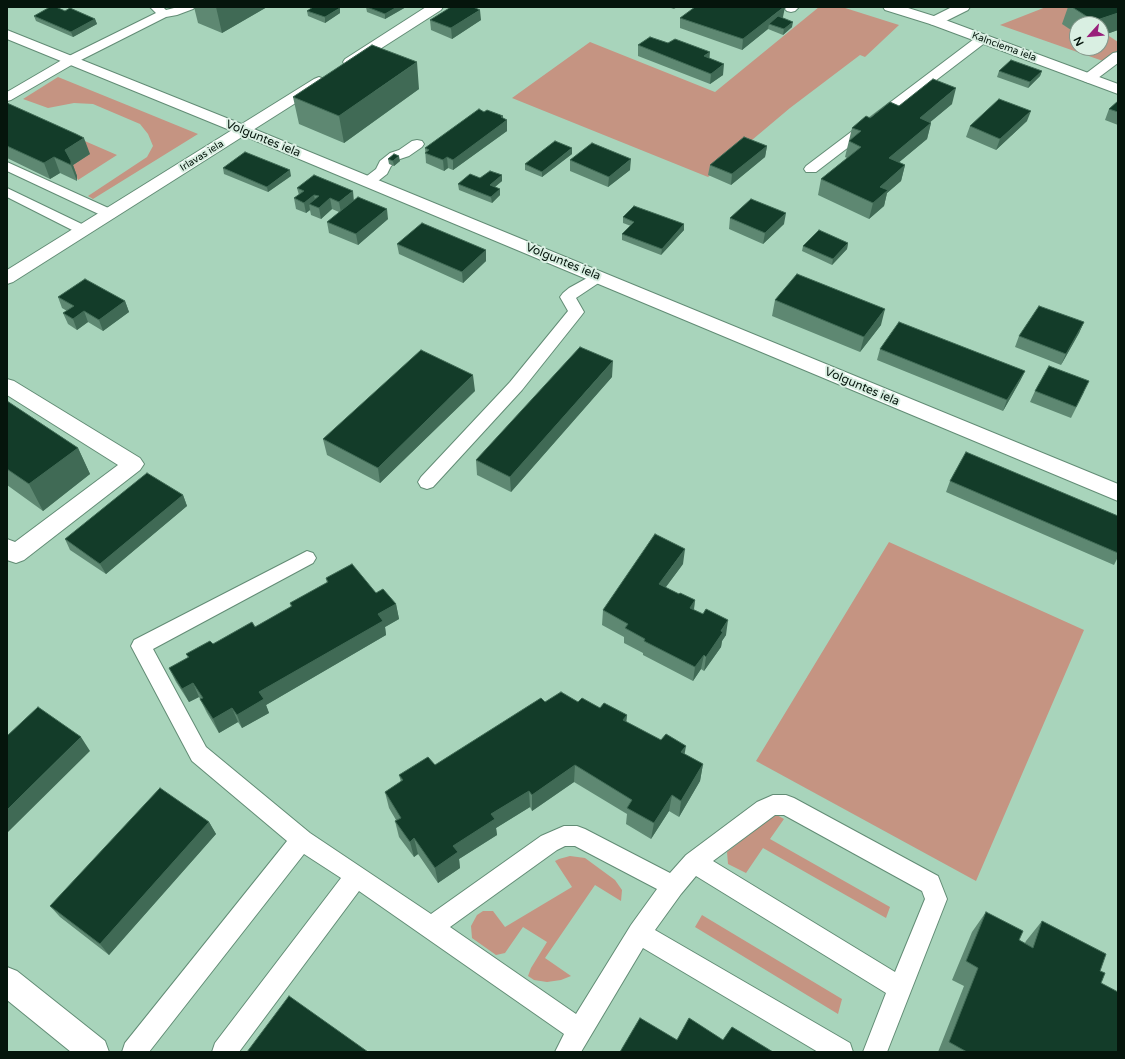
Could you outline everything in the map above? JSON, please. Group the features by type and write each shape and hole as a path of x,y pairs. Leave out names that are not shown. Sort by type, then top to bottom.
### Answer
{"street":[{"name":"Irlavas iela","path":"7,278 244,130 436,7"},
{"name":"Kalnciema iela","path":"890,7 935,21 1118,89"},
{"path":"935,21 963,7"},
{"name":"Volguntes iela","path":"7,34 244,130 1118,493"},
{"path":"1089,78 1118,56"},
{"path":"7,386 133,464 16,554 7,548"},
{"path":"7,981 94,1052"}],"lane":[{"path":"7,97 159,10 174,13 189,7"},
{"path":"811,169 982,39"},
{"path":"368,182 382,171 385,164 395,156 404,153 417,144"},
{"path":"7,166 110,214"},
{"path":"7,192 84,230"},
{"path":"427,482 516,386 576,312 568,297 574,291 598,277"},
{"path":"307,558 141,646 199,754 302,840 357,876 580,1030"},
{"path":"567,1052 639,933 673,886 694,862 765,809 773,805 786,805 930,884 936,899 875,1052"},
{"path":"431,927 549,843 564,836 577,836 673,886"},
{"path":"134,1052 302,840"},
{"path":"694,862 900,988"},
{"path":"224,1052 357,876"},
{"path":"639,933 841,1052"}],"shaded area":[{"path":"819,7 842,7 899,25 865,57 860,55 790,108 708,177 512,98 590,42 715,92"},
{"path":"1046,7 1117,7 1088,16 1069,16 1069,22 1063,24 1069,28 1069,49 1000,25"},
{"path":"1109,36 1118,42 1118,50 1103,61 1089,56 1109,56"},
{"path":"58,77 198,134 93,199 88,196 147,157 153,146 148,134 140,124 93,104 74,103 48,108 23,99"},
{"path":"64,132 117,155 78,180 71,166 89,154"},
{"path":"889,542 1084,630 976,881 756,761"},
{"path":"775,814 784,819 770,839 890,907 886,918 763,848 746,873 728,864 727,852"},
{"path":"570,856 585,858 615,880 622,890 621,901 595,885 545,958 571,976 561,980 547,982 534,980 528,976 531,968 547,942 523,927 505,953 496,955 472,938 471,926 477,915 483,911 493,911 505,927 572,887 555,861"},
{"path":"702,915 842,999 838,1014 695,927"}],"building":[{"path":"50,7 56,7 65,11 70,8 95,19 71,32 34,16"},
{"path":"313,7 340,8 325,17 307,11"},
{"path":"367,7 397,7 385,14"},
{"path":"451,7 473,7 480,10 451,28 430,20"},
{"path":"695,7 784,7 743,39 680,18"},
{"path":"1072,7 1118,7 1118,13 1109,16 1086,16"},
{"path":"778,16 793,22 784,29 769,24"},
{"path":"650,37 668,43 675,39 710,52 704,56 724,64 711,74 638,45"},
{"path":"372,45 417,62 339,116 293,97"},
{"path":"1011,60 1042,71 1030,82 999,71"},
{"path":"933,79 956,88 920,118 931,123 889,158 905,165 880,187 888,190 873,203 821,179 861,147 849,141 861,131 852,128 866,116 870,118 890,102 899,106"},
{"path":"999,99 1031,111 1000,139 970,126"},
{"path":"1118,101 1118,112 1109,109"},
{"path":"7,103 84,138 65,150 71,161 71,165 54,157 44,163 7,146"},
{"path":"479,109 484,112 487,110 503,116 501,117 507,120 453,160 447,157 443,160 425,153 429,150 425,148"},
{"path":"744,137 767,146 732,174 710,165"},
{"path":"555,141 572,148 542,172 525,164"},
{"path":"592,143 631,159 609,177 570,160"},
{"path":"245,152 290,170 267,187 223,168"},
{"path":"394,154 399,156 393,161 388,159"},
{"path":"490,171 502,175 490,185 500,189 491,197 458,184 470,174 480,178"},
{"path":"314,175 353,191 339,202 330,198 319,208 309,204 319,196 314,195 304,203 294,198 304,191 297,188"},
{"path":"358,197 387,209 356,234 327,222"},
{"path":"751,199 786,213 765,233 730,218"},
{"path":"634,206 684,224 662,249 622,234 634,222 623,217"},
{"path":"422,223 486,250 462,272 397,244"},
{"path":"819,230 848,243 833,259 803,246"},
{"path":"797,274 885,309 864,337 775,300"},
{"path":"85,279 125,301 99,320 84,311 73,319 63,313 74,306 58,297"},
{"path":"1039,306 1084,322 1066,354 1019,336"},
{"path":"899,322 1025,371 1007,400 880,349"},
{"path":"580,347 613,361 510,477 476,460"},
{"path":"421,350 473,375 378,468 323,439"},
{"path":"1049,366 1089,381 1076,407 1035,391"},
{"path":"7,401 78,448 29,484 7,469"},
{"path":"966,452 1118,516 1118,553 950,481"},
{"path":"147,473 183,495 100,564 65,539"},
{"path":"655,534 685,549 659,584 695,600 690,608 703,614 706,609 728,620 721,631 723,632 706,657 704,655 695,667 644,641 645,639 625,628 628,624 603,610"},
{"path":"352,564 376,593 383,589 396,604 378,614 383,621 259,692 264,699 237,715 232,708 213,719 200,699 203,698 193,683 182,689 169,668 189,657 186,654 210,641 213,644 252,622 255,627 292,606 290,603 328,582 326,578"},
{"path":"561,692 578,702 582,698 600,708 604,703 627,715 623,720 661,740 666,734 686,746 681,752 703,764 681,801 672,795 654,823 627,808 632,800 575,765 532,795 529,791 491,814 495,819 453,846 458,852 435,868 414,838 410,842 395,821 401,818 385,792 403,780 399,775 428,757 435,765 541,698 545,702"},
{"path":"38,707 81,737 7,810 7,736"},
{"path":"160,788 209,822 100,944 50,906"},
{"path":"986,912 1023,931 1019,940 1033,948 1042,921 1106,954 1100,971 1105,973 1101,983 1118,992 1118,1052 967,1052 949,1042 978,968 966,961"},
{"path":"289,996 368,1052 247,1052"},
{"path":"640,1018 677,1040 689,1018 723,1040 732,1027 773,1052 620,1052"}]}
